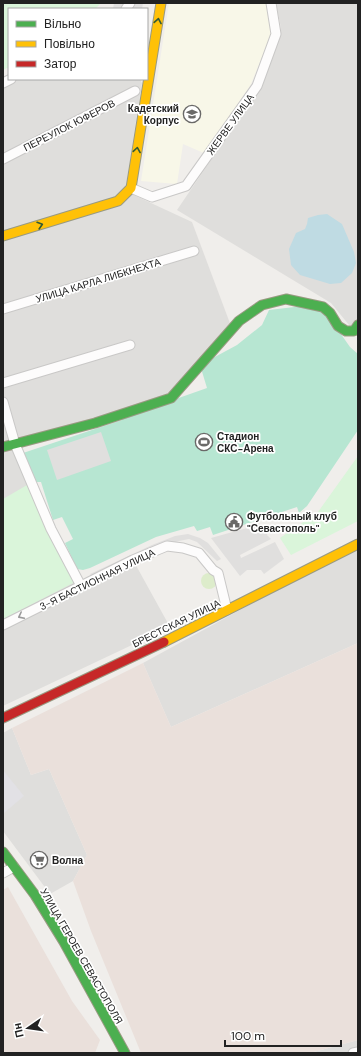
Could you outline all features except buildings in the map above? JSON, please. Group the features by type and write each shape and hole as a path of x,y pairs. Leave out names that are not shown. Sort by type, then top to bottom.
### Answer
{"main road":[{"path":"3,236 118,201 131,188 161,3"},
{"path":"3,448 95,423 171,398 239,321 262,305 286,299 306,302 323,307 330,313 338,326 346,331 354,331 358,325"},
{"name":"БРЕСТСКАЯ УЛИЦА","path":"3,718 178,635 358,544"},
{"name":"УЛИЦА ГЕРОЕВ СЕВАСТОПОЛЯ","path":"3,852 35,894 64,942 125,1053"}],"street":[{"name":"ЖЕРВЕ УЛИЦА","path":"131,188 152,197 186,186 257,86 276,34 271,3"},
{"name":"ПЕРЕУЛОК ЮФЕРОВ","path":"3,159 135,91"},
{"name":"УЛИЦА КАРЛА ЛИБКНЕХТА","path":"3,309 194,251"},
{"path":"3,383 130,345"},
{"path":"3,402 15,444 51,529 81,586"},
{"name":"3-Я БАСТИОННАЯ УЛИЦА","path":"3,625 133,560 167,546 183,548 199,553 213,570 218,573 227,610"},
{"path":"3,873 14,867"},
{"path":"353,1053 358,1052"}],"shaded area":[{"path":"114,3 143,3 142,8 113,8"},
{"name":"Кадетский Корпус","path":"169,3 267,3 272,32 251,84 206,154 183,144 177,184 141,181"},
{"path":"276,3 358,3 358,336 331,303 177,210 259,89 281,28"},
{"path":"11,80 140,80 142,83 125,191 192,222 231,326 168,397 15,444 81,585 133,560 170,627 3,706 3,84"},
{"path":"101,432 111,461 57,480 47,450"},
{"path":"261,524 263,529 269,530 267,535 271,539 240,555 241,558 275,542 284,559 264,574 261,570 247,570 240,576 211,538"},
{"path":"188,534 200,538 208,543 221,559 217,561 197,542 189,539 155,548 93,578 90,574 152,545 175,536"},
{"path":"358,550 358,643 171,727 143,663 282,587"},
{"path":"358,643 358,1040 310,1053 141,1053 91,931 73,881 87,855 49,769 31,775 12,728 143,663 171,727"},
{"path":"12,728 31,775 49,769 87,855 73,881 50,894 3,831 3,733"},
{"path":"3,770 24,796 3,814"},
{"path":"8,887 72,1001 100,1040 95,1053 3,1053 3,890"},
{"path":"358,1040 358,1053 310,1053"}],"green space":[{"path":"3,3 101,3 96,8 8,8 8,68 3,70"},
{"name":"Стадион СКС-Арена","path":"303,306 324,310 350,347 358,354 358,430 307,506 299,513 297,507 213,535 210,527 197,531 194,526 156,537 90,568 83,570 77,569 65,543 73,539 62,517 53,520 41,482 35,482 23,453 122,420 122,418 207,388 200,365 237,345 262,325 269,310"},
{"path":"358,456 358,521 291,555 280,538 318,512"},
{"path":"27,485 51,529 75,582 3,619 3,499"},
{"path":"209,573 216,578 217,581 212,588 209,589 202,584 201,581 206,574"}],"water":[{"path":"327,214 342,224 354,252 356,263 352,273 341,283 330,284 300,275 291,265 289,249 296,233 305,229 308,218"}],"traffic: fast":[{"path":"3,447 95,423 171,398 239,321 262,305 286,299 323,307 330,313 338,326 346,331 354,331 358,325"},
{"path":"3,852 35,895 64,942 125,1053"}],"traffic: slow":[{"path":"3,236 118,201 131,188 161,3"},
{"path":"164,642 358,544"}],"traffic: jam":[{"path":"3,718 164,642"}],"place":[{"name":"Кадетский Корпус","path":"192,114"},
{"name":"Стадион СКС-Арена","path":"204,442"},
{"name":"Футбольный клуб \"Севастополь\"","path":"234,522"},
{"name":"Волна","path":"39,860"}]}
